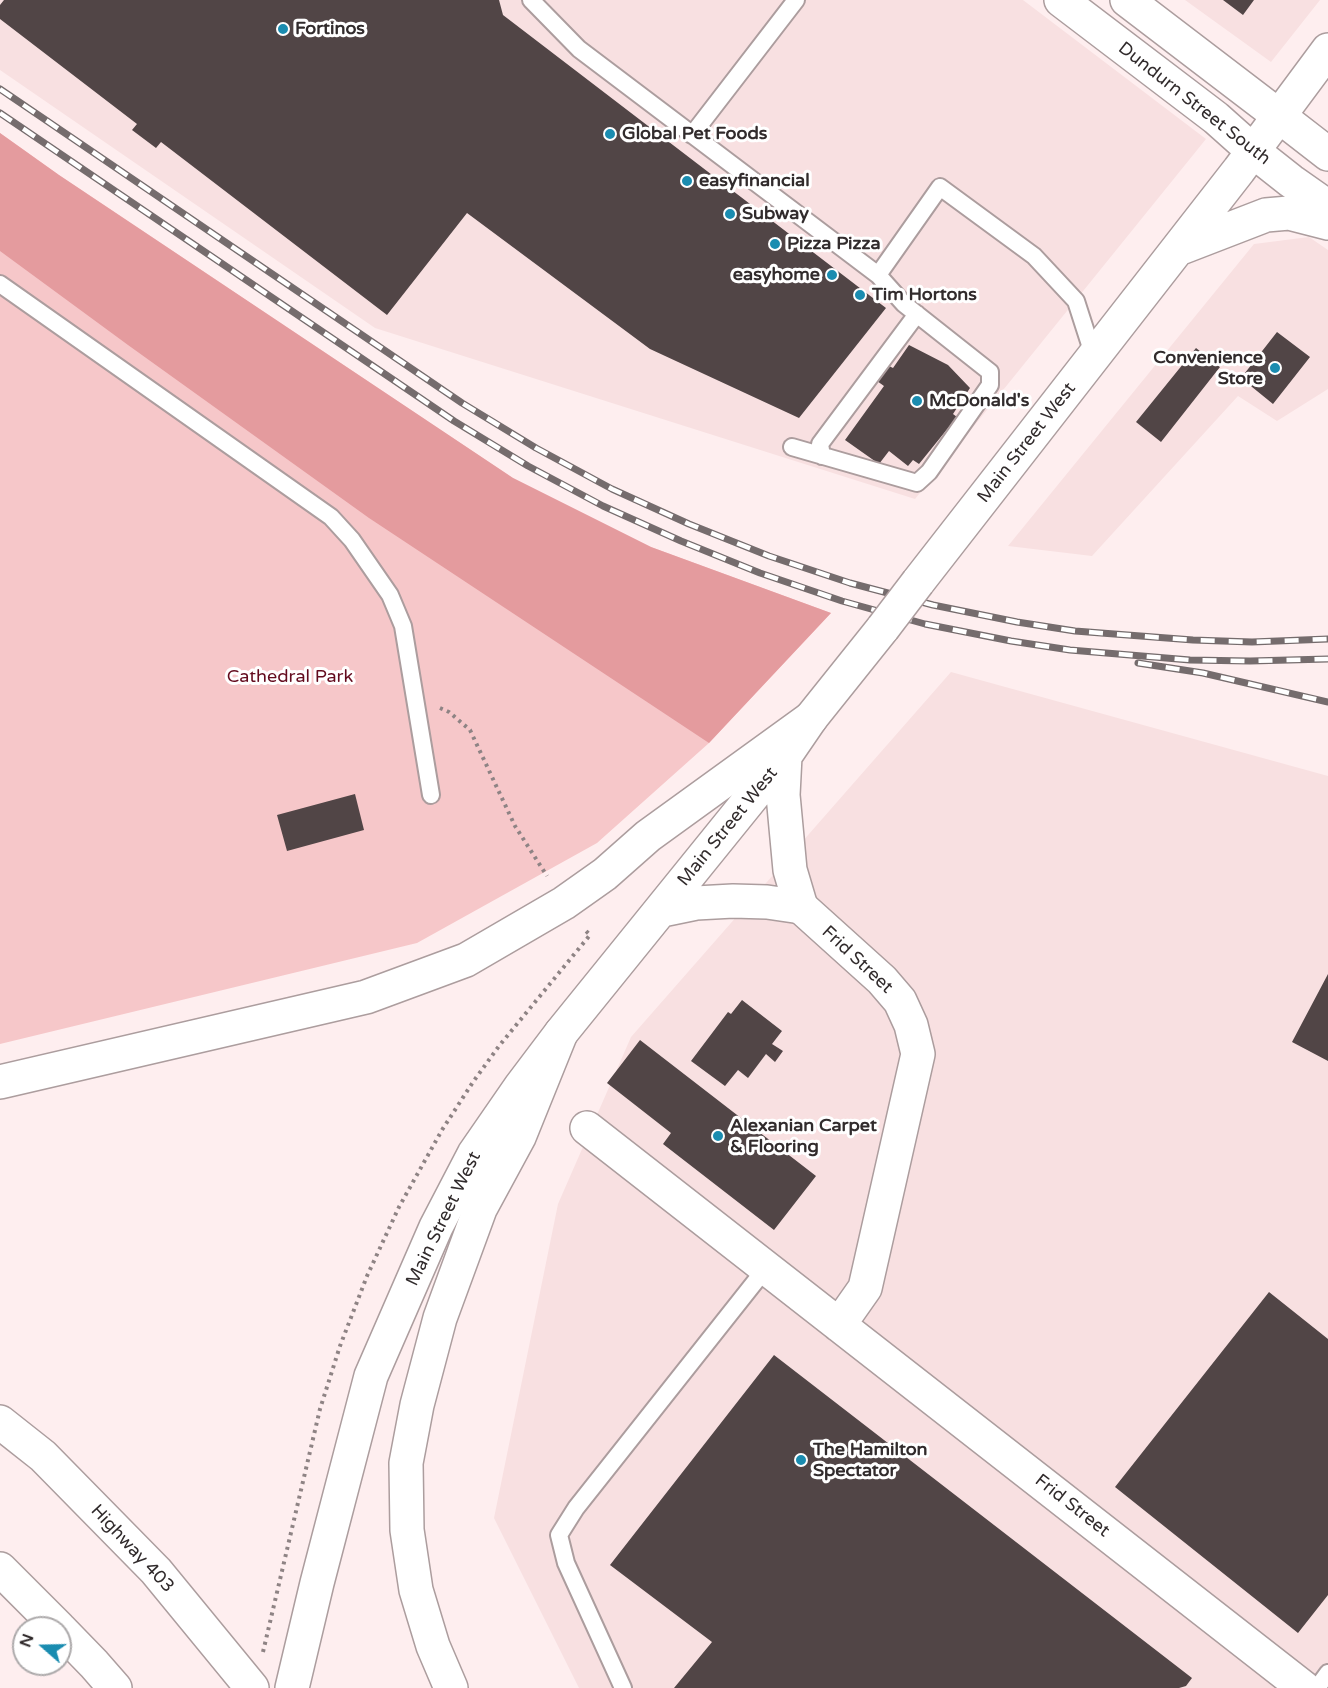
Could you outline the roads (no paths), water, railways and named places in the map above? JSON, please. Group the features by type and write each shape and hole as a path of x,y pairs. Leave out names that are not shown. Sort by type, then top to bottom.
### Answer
{"main road":[{"name":"Dundurn Street South","path":"1061,0 1216,118 1291,181 1328,207"},
{"path":"1127,0 1328,154"},
{"name":"Main Street West","path":"292,1688 370,1376 436,1227 474,1154 561,1033 785,756 811,718 1094,358 1328,50"},
{"path":"1178,249 1266,216 1289,213 1328,223"},
{"path":"0,1082 366,997 466,960 564,903 606,874 648,836 811,718"},
{"path":"662,910 696,903 733,901 767,902 801,907 790,870 783,795 785,756"},
{"name":"Frid Street","path":"801,907 882,980 900,1001 911,1025 918,1054 865,1287 839,1325"},
{"path":"451,1688 433,1646 416,1590 407,1530 406,1463 417,1405 440,1318 480,1209 519,1137 561,1033"},
{"name":"Frid Street","path":"587,1128 1304,1688"},
{"name":"Highway 403","path":"0,1422 43,1456 156,1571 252,1688"},
{"path":"0,1569 48,1616"},
{"path":"72,1641 115,1688"}],"lane":[{"path":"531,0 579,49 878,275 910,309 990,372 990,385 929,472 916,483 792,447"},
{"path":"692,135 796,0"},
{"path":"878,275 940,187 1034,256 1076,301 1094,358"},
{"path":"0,284 331,517 352,540 390,595 403,626 431,795"},
{"path":"822,456 820,444 910,309"},
{"path":"623,1688 566,1563 559,1535 576,1508 766,1268"},
{"path":"1317,1688 1328,1673"}],"railway":[{"path":"0,89 462,403 536,448 612,489 689,524 769,556 850,583 933,605 1017,622 1075,631 1193,640 1252,642 1328,639"},
{"path":"0,113 454,421 528,466 603,506 681,541 760,573 842,601 925,624 1011,641 1070,650 1190,660 1328,659"},
{"path":"1138,663 1203,673 1328,702"}],"place":[{"name":"Fortinos","path":"283,29"},
{"name":"Global Pet Foods","path":"610,134"},
{"name":"easyfinancial","path":"687,181"},
{"name":"Subway","path":"730,214"},
{"name":"Pizza Pizza","path":"775,244"},
{"name":"easyhome","path":"832,275"},
{"name":"Tim Hortons","path":"860,295"},
{"name":"Convenience Store","path":"1275,368"},
{"name":"McDonald's","path":"917,401"},
{"name":"Alexanian Carpet & Flooring","path":"718,1136"},
{"name":"The Hamilton Spectator","path":"801,1460"}],"park label":[{"name":"Cathedral Park","path":"290,677"}]}
